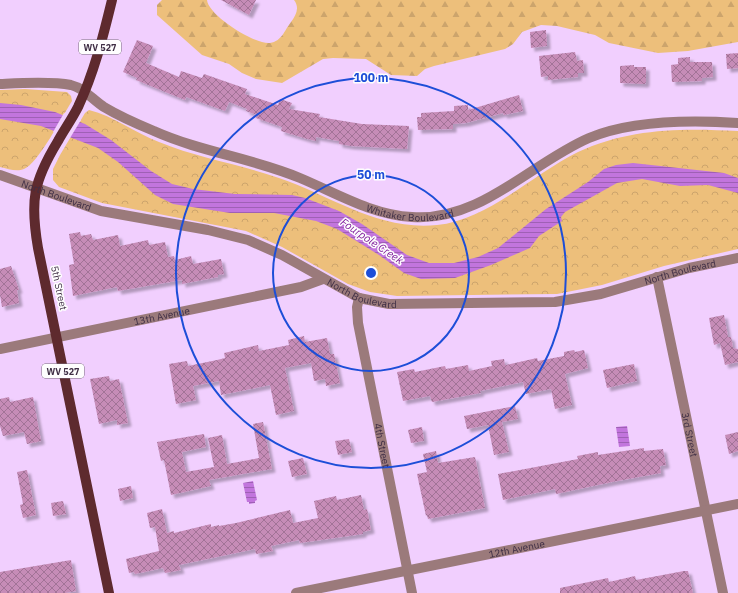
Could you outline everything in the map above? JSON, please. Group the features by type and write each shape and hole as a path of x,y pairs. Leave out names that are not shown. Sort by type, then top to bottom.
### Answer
{"main road":[{"name":"5th Street","path":"108,593 34,229 33,209 35,186 52,151 77,109 97,58 112,0"}],"street":[{"name":"Whitaker Boulevard","path":"0,84 61,84 78,87 105,108 180,142 269,166 384,212 414,218 439,216 469,207 489,197 570,147 607,132 625,128 667,123 738,123"},
{"name":"North Boulevard","path":"0,175 35,186 101,211 208,230 248,240 282,256 359,298 389,304 555,302 601,294 657,276 738,258"},
{"name":"3rd Street","path":"657,276 723,593"},
{"name":"13th Avenue","path":"0,349 301,287 323,279"},
{"name":"4th Street","path":"359,298 356,307 358,323 412,593"},
{"name":"12th Avenue","path":"296,593 738,504"}],"green space":[{"path":"162,0 207,0 209,6 215,13 233,28 254,39 270,43 280,38 294,17 297,11 297,6 294,0 738,0 738,42 688,51 658,53 609,43 595,35 557,26 541,25 522,32 513,44 505,49 434,66 425,69 417,76 391,75 366,59 333,58 323,59 282,83 256,79 242,73 229,64 202,55 157,15 157,5"},
{"path":"25,89 67,92 71,96 72,101 43,149 30,165 24,169 12,170 0,167 0,90"},
{"path":"89,110 107,116 150,138 174,148 279,178 299,185 375,218 395,223 415,225 437,225 474,215 510,195 561,161 597,144 617,138 656,131 738,131 738,249 664,266 602,285 557,294 397,296 370,292 348,284 282,247 246,231 102,203 59,187 53,180 53,169 85,113"}],"water":[{"name":"Fourpole Creek","path":"0,103 21,105 55,112 85,124 111,140 151,171 172,184 193,189 235,194 292,195 305,198 339,211 362,224 407,255 429,263 454,263 478,257 498,248 546,209 588,182 604,169 616,165 633,163 724,173 738,178 738,193 708,185 680,186 642,179 617,183 565,212 561,217 562,221 539,236 530,248 491,265 455,278 421,279 404,273 379,255 337,229 316,221 274,213 230,213 173,204 155,195 118,162 98,148 41,126 0,119"},
{"path":"627,426 630,446 619,447 616,427"},
{"path":"253,481 257,500 255,503 249,504 249,502 247,502 243,483"}],"pier":[{"path":"64,113 81,120 70,138 53,132"}],"building":[{"path":"221,0 256,0 249,15"},
{"path":"546,30 547,46 531,48 530,32"},
{"path":"137,40 153,46 146,63 179,77 181,71 202,78 204,74 247,89 245,94 278,105 280,99 292,103 289,109 320,114 319,117 362,124 409,126 407,149 351,146 339,144 339,141 316,137 316,141 307,139 281,131 282,127 256,118 257,115 246,111 247,109 229,102 225,111 186,97 185,100 170,94 136,80 137,78 123,72"},
{"path":"575,52 577,61 583,60 584,73 578,73 578,77 548,80 548,76 541,77 539,56"},
{"path":"738,53 738,68 727,69 726,54"},
{"path":"690,57 690,62 712,62 713,77 702,78 702,81 672,82 671,65 678,64 678,58"},
{"path":"634,65 634,67 646,67 645,84 620,83 620,66"},
{"path":"519,95 523,111 504,115 503,113 466,123 453,124 453,129 418,130 417,117 421,117 421,113 454,111 454,106 468,105 468,110"},
{"path":"80,232 81,236 91,234 93,240 118,235 120,246 148,240 149,245 165,242 168,257 174,256 175,260 191,256 193,264 221,259 224,274 218,275 218,277 182,284 182,280 118,291 117,287 73,296 69,265 74,264 69,234"},
{"path":"11,266 19,290 17,290 19,303 2,307 0,295 0,269"},
{"path":"724,315 728,337 731,337 733,348 738,349 738,362 725,365 720,343 714,345 709,318"},
{"path":"304,336 305,342 327,338 330,354 334,354 340,383 326,386 325,379 314,381 311,363 285,368 294,411 276,415 270,385 221,395 219,381 193,386 196,400 176,404 169,364 187,361 188,366 217,360 225,358 224,353 258,345 259,351 289,345 288,340"},
{"path":"574,350 575,352 584,350 588,368 565,374 572,405 555,409 551,389 526,394 523,382 480,391 481,393 432,402 430,396 403,401 397,372 414,369 415,372 445,366 446,369 468,365 469,371 492,366 491,361 504,359 506,365 537,358 538,361 564,356 564,352"},
{"path":"634,364 637,381 607,388 603,370"},
{"path":"109,376 110,381 119,379 128,423 117,425 117,420 99,424 90,379"},
{"path":"9,397 10,402 33,397 41,441 27,444 24,432 3,436 0,426 0,399"},
{"path":"515,406 518,419 502,422 509,452 494,455 488,425 467,429 464,416"},
{"path":"263,422 272,469 209,480 211,486 171,495 164,460 161,461 157,442 204,434 206,447 182,452 186,472 214,467 208,438 222,435 227,464 259,458 253,424"},
{"path":"422,427 424,441 411,443 408,430"},
{"path":"738,432 738,451 729,454 725,435"},
{"path":"349,439 352,452 338,455 335,441"},
{"path":"644,448 644,451 663,449 666,465 660,466 661,473 556,494 555,489 503,500 498,474 578,459 577,456 598,452 598,455"},
{"path":"436,451 438,463 475,457 485,508 428,519 427,515 426,516 417,474 427,472 423,454"},
{"path":"303,458 307,474 292,477 288,461"},
{"path":"27,470 36,515 23,518 20,505 23,504 17,472"},
{"path":"131,486 133,498 120,501 118,489"},
{"path":"361,495 364,510 367,509 371,530 363,532 363,534 300,543 299,540 271,546 273,551 256,554 255,549 179,565 181,570 165,573 163,568 135,574 134,572 129,573 126,559 159,551 155,527 150,528 147,513 162,509 167,533 174,531 174,533 211,524 211,527 236,523 290,510 293,523 318,518 314,501 336,496 337,500"},
{"path":"63,501 66,514 53,516 51,503"},
{"path":"71,560 76,591 65,593 0,593 0,572"},
{"path":"688,571 693,593 560,593 560,588 608,578 609,582 635,576 636,580"}]}
